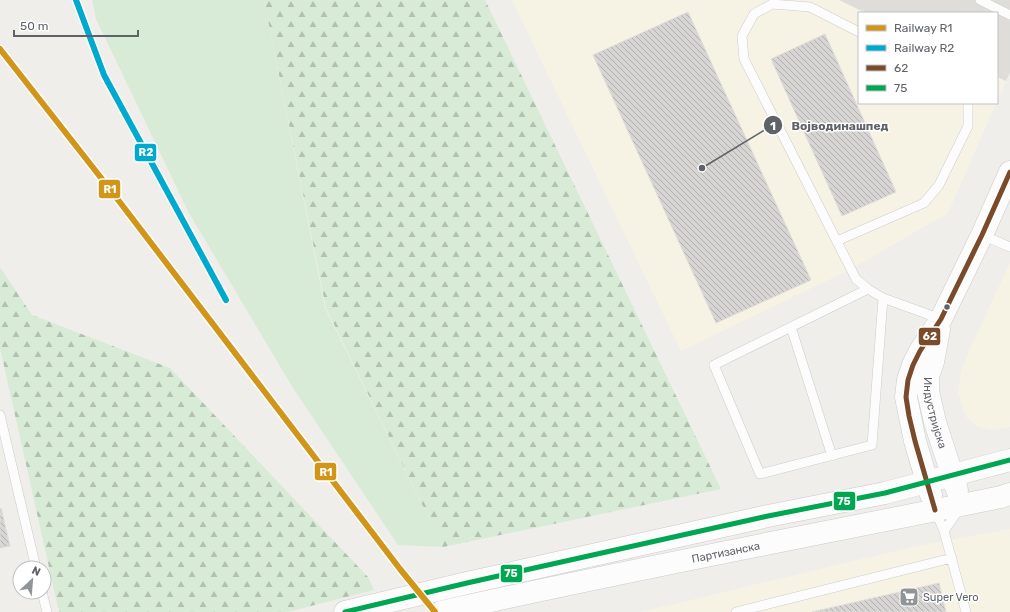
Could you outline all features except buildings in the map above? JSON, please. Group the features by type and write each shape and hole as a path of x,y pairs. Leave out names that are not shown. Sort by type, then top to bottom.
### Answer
{"main road":[{"name":"Индустријска","path":"935,510 915,441 906,397 908,380 920,351 941,319 982,235 1010,172"},
{"name":"Индустријска","path":"941,319 928,376 928,391 935,422 962,505"},
{"path":"345,612 467,583 768,516 885,493 1010,460"},
{"name":"Партизанска","path":"441,612 586,580 962,505 1010,494"}],"lane":[{"path":"980,0 1010,15"},
{"path":"858,31 810,7 772,4 754,14 742,36 744,59 856,279 868,289 883,298 941,319"},
{"path":"837,241 924,203 939,185 968,126 968,104"},
{"path":"982,235 1010,247"},
{"path":"868,289 714,365 760,474 872,445 883,298"},
{"path":"791,327 832,456"},
{"path":"0,415 34,560"},
{"path":"944,531 962,505"},
{"path":"935,510 944,531 966,612"},
{"path":"736,612 952,558"},
{"path":"44,600 47,612"}],"shaded area":[{"path":"512,0 839,0 864,12 858,12 858,104 996,104 948,213 851,269 681,351"},
{"path":"839,0 1010,0 1010,72 1006,81 998,77 998,12 864,12"},
{"path":"998,77 1006,81 998,100"},
{"path":"1010,263 1010,427 992,430 978,427 966,417 958,393 961,371 969,351"},
{"path":"1010,529 1010,612 641,612 912,547"}],"green space":[{"path":"92,0 264,0 325,308 443,547 398,545 293,388 189,213 96,19"},
{"path":"264,0 485,0 721,489 443,547 326,308"},
{"path":"0,267 32,315 170,368 368,577 374,590 287,612 59,612 52,581 52,560 47,560 0,348"}],"rail line":[{"name":"R2","path":"76,0 104,75 226,300"},
{"name":"R1","path":"0,49 109,188 400,569 435,612"}],"transit line":[{"name":"62","path":"935,510 909,416 906,397 908,380 920,351 941,319 982,235 1010,172"},
{"name":"75","path":"345,612 467,583 768,516 885,493 1010,460"}],"place":[{"name":"Војводинашпед","path":"702,168"},
{"name":"Super Vero","path":"909,597"}]}
